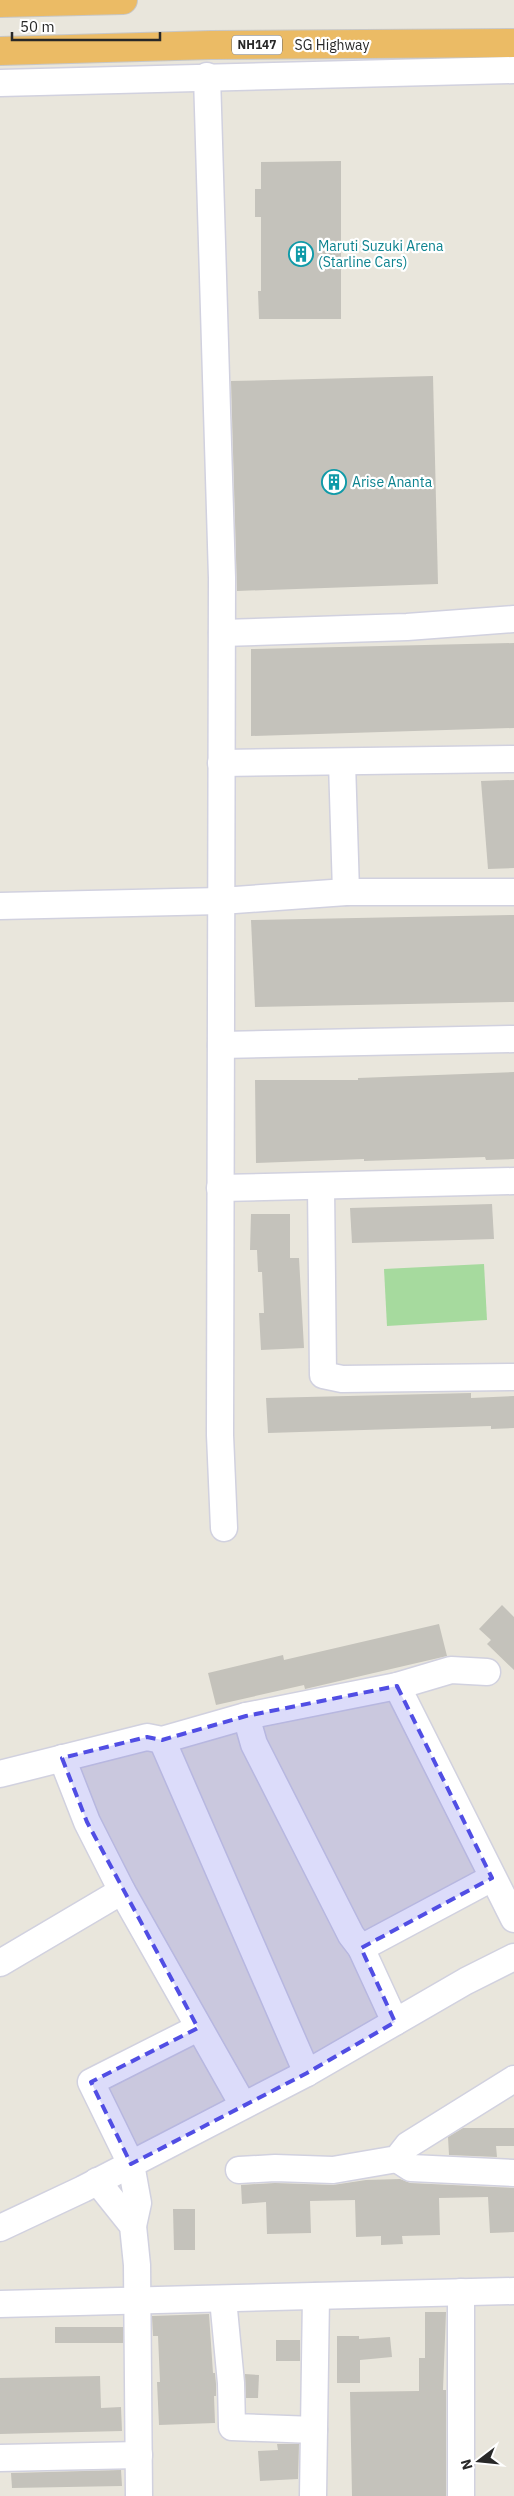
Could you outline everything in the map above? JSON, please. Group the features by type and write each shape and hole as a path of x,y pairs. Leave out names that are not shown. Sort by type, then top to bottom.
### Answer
{"highway":[{"path":"0,3 123,0"},
{"name":"SG Highway","path":"0,51 211,46 514,43"}],"street":[{"path":"0,83 207,76 514,70"},
{"path":"207,76 222,632 220,1435 224,1528"},
{"path":"222,632 407,627 514,619"},
{"path":"221,763 514,759"},
{"path":"342,762 346,892"},
{"path":"0,906 221,901 346,892 514,892"},
{"path":"221,1045 514,1039"},
{"path":"220,1188 514,1181"},
{"path":"321,1186 323,1375 342,1379 514,1377"},
{"path":"0,1774 147,1737 162,1740 246,1716 397,1686 451,1670 487,1672"},
{"path":"397,1686 514,1920"},
{"path":"246,1716 254,1744 351,1936 361,1948 395,2022"},
{"path":"162,1740 307,2073"},
{"path":"62,1758 87,1822 122,1891 198,2028 244,2105"},
{"path":"361,1948 492,1878"},
{"path":"0,1963 122,1891"},
{"path":"0,2228 131,2164 307,2073 466,1981 514,1957"},
{"path":"139,2496 137,2265 133,2226 138,2203 131,2164 91,2082 198,2028"},
{"path":"239,2170 275,2168 333,2170 397,2159 408,2145 514,2079"},
{"path":"397,2159 411,2168 514,2173"},
{"path":"97,2181 133,2226"},
{"path":"0,2304 514,2291"},
{"path":"461,2292 461,2496"},
{"path":"313,2496 316,2296"},
{"path":"224,2298 231,2383 232,2427 314,2430"},
{"path":"0,2458 139,2455"}],"highlighted area":[{"path":"397,1686 492,1878 361,1948 395,2022 307,2073 131,2164 91,2082 198,2028 87,1822 62,1758 147,1737 162,1740 246,1716"}],"green space":[{"path":"484,1264 487,1320 387,1326 384,1269"}],"building":[{"name":"Maruti Suzuki Arena (Starline Cars)","path":"341,161 341,319 259,319 258,291 261,291 261,217 255,217 255,189 261,189 261,162"},
{"name":"Arise Ananta","path":"433,376 438,584 237,591 231,381"},
{"path":"514,643 514,728 251,736 251,649"},
{"path":"514,780 514,868 488,869 481,781"},
{"path":"514,915 514,1002 255,1007 251,920"},
{"path":"514,1072 514,1159 486,1160 485,1157 256,1163 255,1080 358,1080 358,1078"},
{"path":"492,1204 494,1239 352,1243 350,1208"},
{"path":"251,1214 290,1214 290,1258 299,1258 304,1348 261,1350 259,1313 264,1313 262,1272 258,1272 257,1250 250,1250"},
{"path":"471,1393 471,1398 514,1396 514,1428 491,1429 491,1426 268,1433 266,1398"},
{"path":"502,1605 514,1617 514,1670 487,1644 491,1640 479,1629"},
{"path":"439,1624 447,1656 305,1689 304,1685 216,1705 208,1673 283,1655 284,1660"},
{"path":"463,2128 514,2128 514,2146 496,2146 497,2157 449,2155 448,2137"},
{"path":"400,2179 410,2183 514,2188 514,2232 490,2233 488,2197 439,2198 440,2235 402,2236 403,2244 381,2245 381,2236 356,2237 355,2200 310,2201 311,2233 267,2234 266,2202 242,2204 241,2185 275,2183 333,2185 366,2180"},
{"path":"173,2209 195,2209 195,2250 174,2250"},
{"path":"425,2312 446,2312 443,2390 446,2390 446,2496 352,2496 350,2392 419,2391 419,2358 425,2358"},
{"path":"209,2314 213,2373 215,2373 216,2384 216,2396 214,2396 215,2423 159,2425 157,2382 160,2382 158,2336 153,2336 152,2316"},
{"path":"55,2327 123,2327 123,2343 55,2343"},
{"path":"337,2336 359,2336 359,2339 390,2337 392,2357 360,2360 360,2383 337,2383"},
{"path":"276,2340 300,2340 300,2361 276,2361"},
{"path":"245,2374 259,2375 258,2398 246,2398"},
{"path":"100,2376 101,2408 121,2407 122,2431 0,2434 0,2378"},
{"path":"277,2444 299,2444 298,2479 260,2481 258,2451 278,2450"},
{"path":"121,2470 122,2486 12,2488 11,2473"}],"place":[{"name":"Maruti Suzuki Arena (Starline Cars)","path":"301,254"},
{"name":"Arise Ananta","path":"334,482"}]}
